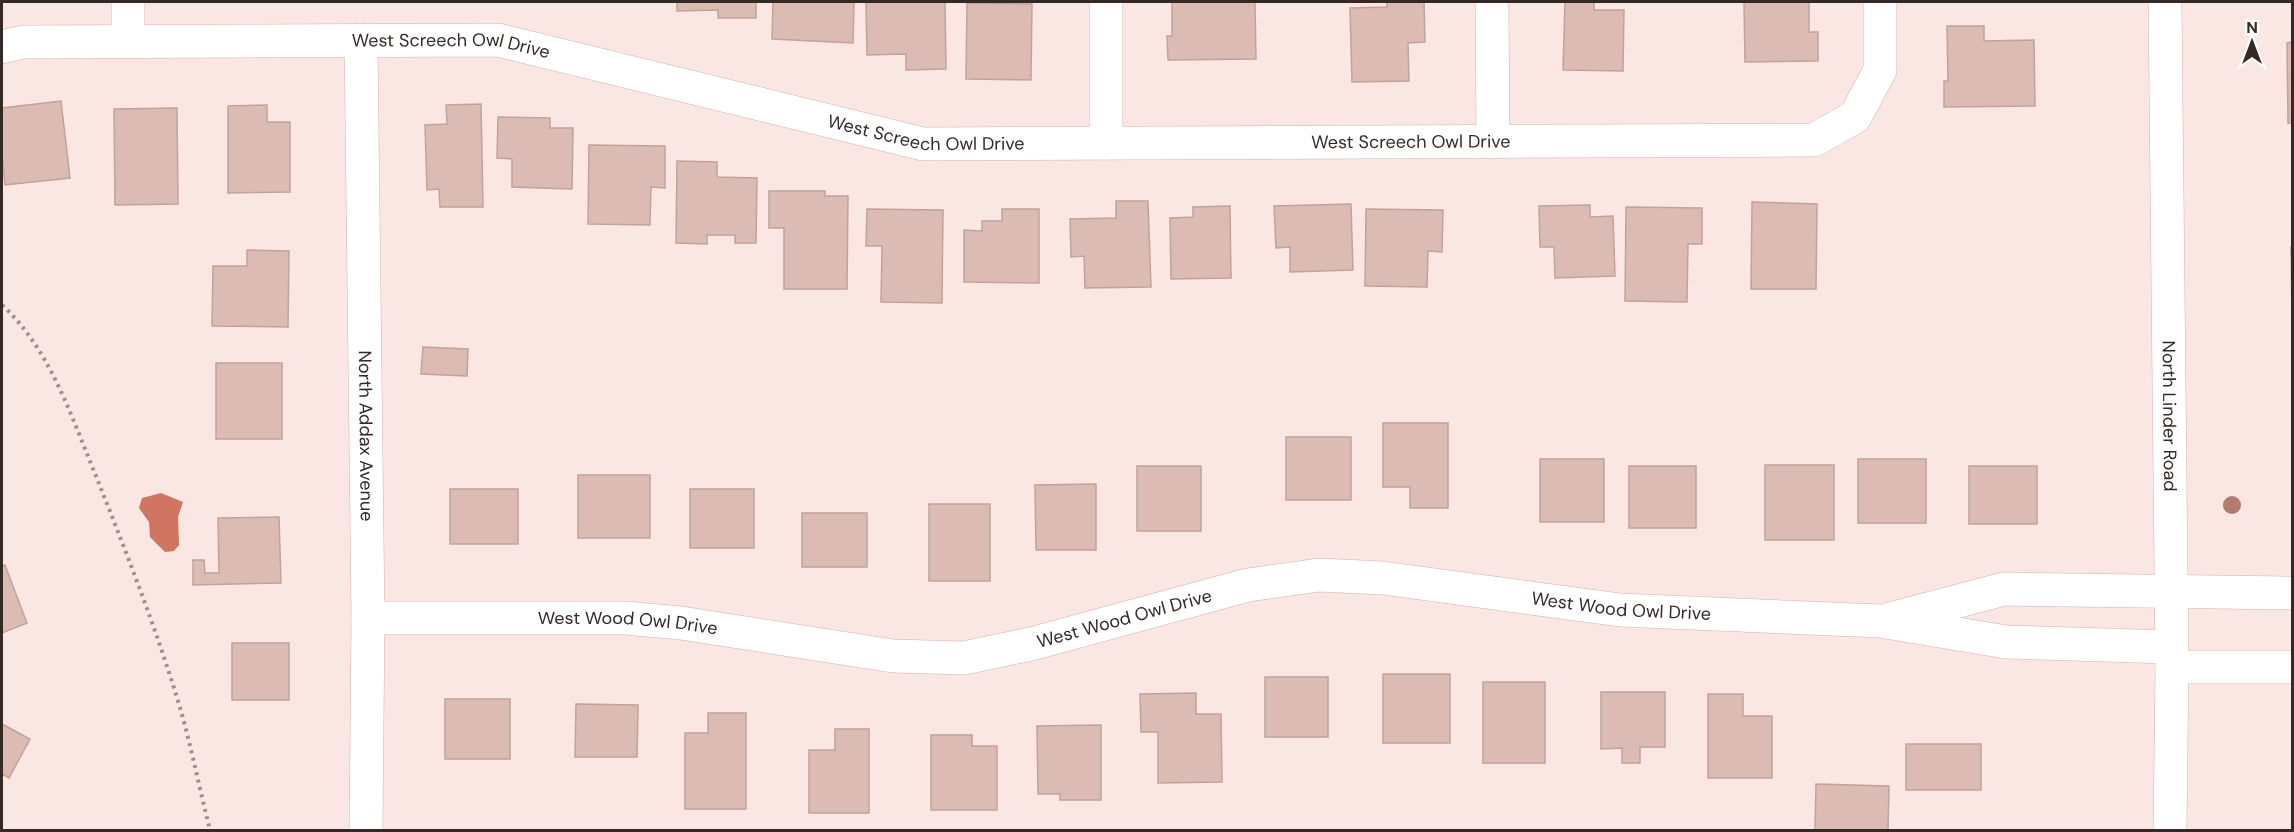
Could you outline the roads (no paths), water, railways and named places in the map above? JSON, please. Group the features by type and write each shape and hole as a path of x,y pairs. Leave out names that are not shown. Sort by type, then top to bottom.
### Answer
{"street":[{"path":"128,2 128,41"},
{"path":"1106,2 1106,143"},
{"path":"1492,2 1493,142"},
{"name":"West Screech Owl Drive","path":"2,47 23,42 498,40 923,144 1814,140 1855,117 1880,70 1880,2"},
{"name":"North Linder Road","path":"2165,2 2171,590 2170,831"},
{"name":"North Addax Avenue","path":"361,40 368,618 366,831"},
{"name":"West Wood Owl Drive","path":"368,618 625,618 681,624 893,656 964,658 1031,644 1248,585 1319,575 1383,578 1620,610 1880,621 2006,642 2292,667"},
{"name":"West Wood Owl Drive","path":"1880,621 2004,589 2292,593"}]}
